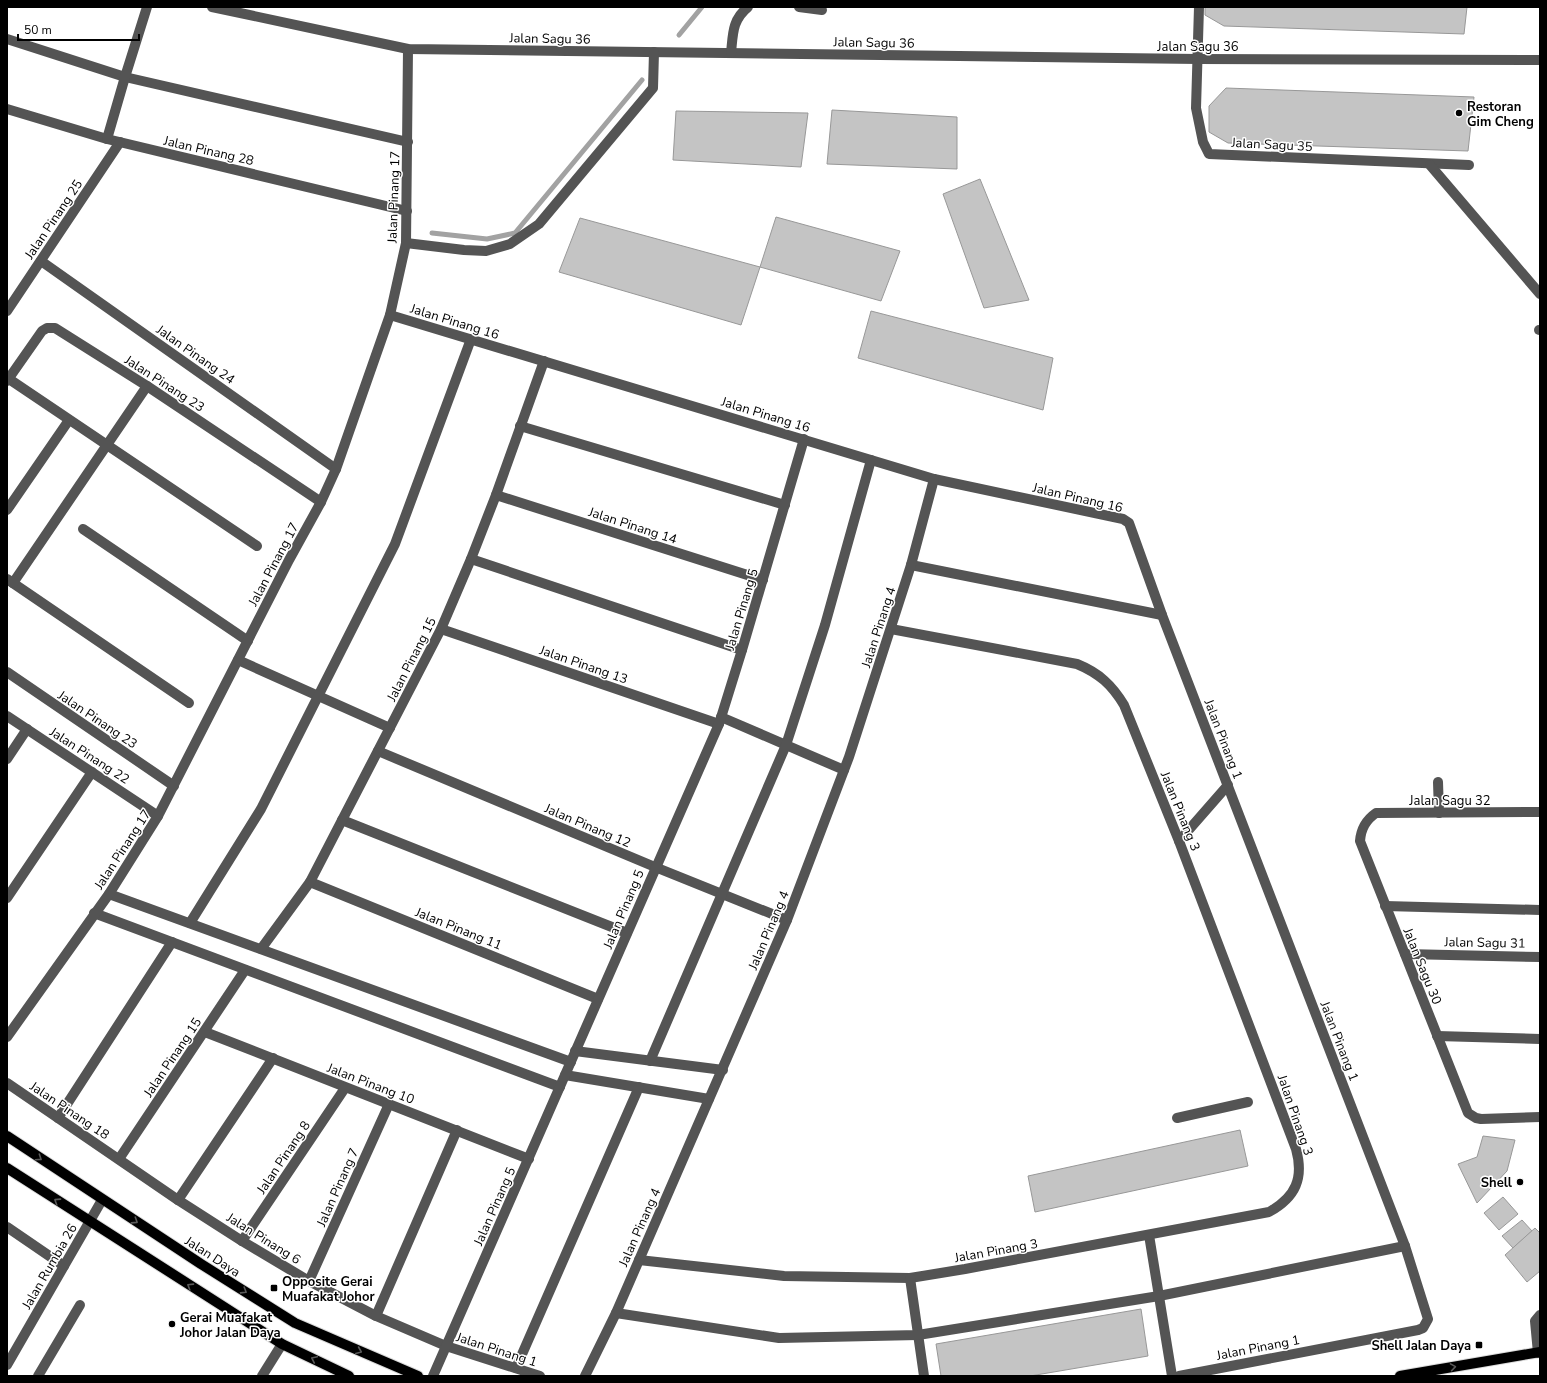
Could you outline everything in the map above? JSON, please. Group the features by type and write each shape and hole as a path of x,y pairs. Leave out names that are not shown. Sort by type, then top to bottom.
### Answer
{"main road":[{"name":"Jalan Daya","path":"7,1136 102,1200 295,1323 418,1376"},
{"path":"7,1168 282,1344 349,1376"},
{"path":"1400,1376 1539,1353"}],"street":[{"path":"107,139 124,77 147,7"},
{"name":"Jalan Sagu 36","path":"212,7 408,49 1198,59 1540,60"},
{"path":"731,53 734,27 740,14 748,7"},
{"path":"799,7 822,10"},
{"path":"1198,59 1199,7"},
{"path":"7,39 124,77 408,142"},
{"name":"Jalan Pinang 17","path":"7,1037 109,894 158,816 289,560 321,502 336,469 390,315 406,243 408,49"},
{"path":"406,243 464,250 486,250 510,244 539,224 653,88 654,52"},
{"name":"Jalan Sagu 35","path":"1198,59 1196,108 1203,142 1209,154 1469,166"},
{"name":"Jalan Pinang 28","path":"7,109 107,139 407,211"},
{"name":"Jalan Pinang 25","path":"7,311 120,142"},
{"path":"1430,165 1540,294"},
{"name":"Jalan Pinang 24","path":"40,261 336,469"},
{"name":"Jalan Pinang 16","path":"390,315 934,479 1123,519 1129,523 1132,531"},
{"name":"Jalan Pinang 23","path":"8,380 42,331 55,328 147,386 321,502"},
{"path":"190,923 261,809 395,544 471,339"},
{"name":"Jalan Pinang 15","path":"261,949 310,882 441,629 496,496 544,361"},
{"path":"8,380 257,546"},
{"path":"147,386 107,446 10,581 189,703"},
{"path":"7,510 69,420"},
{"path":"520,426 785,505"},
{"name":"Jalan Pinang 5","path":"433,1376 720,721 804,439"},
{"path":"650,1061 786,746 825,625 871,460"},
{"name":"Jalan Pinang 4","path":"585,1376 616,1312 723,1070 787,920 844,770 891,629 911,566 934,479"},
{"name":"Jalan Pinang 14","path":"496,496 763,580"},
{"path":"83,529 248,641"},
{"name":"Jalan Pinang 1","path":"1132,531 1162,615 1405,1246 1428,1314 1426,1324 1423,1328 1418,1330 1179,1376"},
{"path":"471,559 742,650"},
{"path":"911,566 1162,615"},
{"name":"Jalan Pinang 13","path":"441,629 720,721 844,770"},
{"name":"Jalan Pinang 3","path":"639,1260 784,1276 910,1278 1269,1212 1280,1206 1288,1198 1296,1186 1299,1177 1300,1162 1296,1149 1179,841 1124,705 1115,690 1090,669 1077,664 891,629"},
{"path":"238,660 390,728"},
{"name":"Jalan Pinang 23","path":"7,672 174,786"},
{"name":"Jalan Pinang 22","path":"7,716 158,816"},
{"path":"7,759 27,729"},
{"name":"Jalan Pinang 12","path":"378,751 655,867 787,920"},
{"path":"7,898 92,772"},
{"path":"1438,782 1439,813"},
{"path":"1179,841 1228,785"},
{"name":"Jalan Sagu 32","path":"1364,824 1376,813 1540,812"},
{"path":"342,820 627,933"},
{"name":"Jalan Sagu 30","path":"1364,824 1360,840 1466,1108 1472,1116 1481,1119 1540,1117"},
{"name":"Jalan Pinang 11","path":"310,882 598,999"},
{"path":"109,894 571,1062"},
{"path":"1385,906 1540,910"},
{"path":"94,914 560,1087"},
{"path":"58,1118 172,942"},
{"name":"Jalan Sagu 31","path":"1405,954 1540,956"},
{"name":"Jalan Pinang 15","path":"119,1159 245,970"},
{"name":"Jalan Pinang 10","path":"205,1032 529,1159"},
{"path":"1437,1036 1540,1039"},
{"path":"575,1051 723,1070"},
{"path":"178,1200 273,1058"},
{"path":"565,1074 710,1099"},
{"name":"Jalan Pinang 18","path":"7,1083 119,1159"},
{"path":"516,1368 639,1087"},
{"name":"Jalan Pinang 8","path":"242,1241 345,1088"},
{"path":"1177,1118 1248,1102"},
{"name":"Jalan Pinang 7","path":"309,1281 389,1104"},
{"path":"376,1316 457,1130"},
{"name":"Jalan Pinang 6","path":"119,1159 178,1200 242,1241 309,1281 376,1316 446,1346"},
{"name":"Jalan Rumbia 26","path":"7,1366 102,1200"},
{"path":"7,1227 64,1266"},
{"path":"1148,1235 1172,1376"},
{"path":"616,1312 779,1338 918,1335 1159,1296 1405,1246"},
{"path":"910,1278 924,1376"},
{"path":"38,1376 80,1305"},
{"path":"1539,1353 1535,1321 1540,1314"},
{"path":"262,1376 282,1344"},
{"name":"Jalan Pinang 1","path":"446,1346 540,1376"}],"building":[{"path":"1205,7 1467,7 1464,34 1224,26 1205,15"},
{"path":"1226,88 1474,97 1468,151 1228,143 1209,132 1209,106"},
{"path":"832,110 957,117 957,169 827,164"},
{"path":"676,111 808,113 801,167 673,160"},
{"path":"980,179 1029,300 984,308 943,194"},
{"path":"776,217 900,251 881,301 760,267"},
{"path":"580,218 760,267 741,325 559,272"},
{"path":"871,311 1053,358 1043,410 858,358"},
{"path":"1240,1130 1248,1166 1035,1212 1028,1176"},
{"path":"1483,1136 1515,1140 1507,1171 1477,1203 1458,1164 1477,1157"},
{"path":"1503,1197 1518,1214 1499,1230 1484,1213"},
{"path":"1522,1220 1532,1231 1513,1248 1502,1236"},
{"path":"1535,1228 1540,1233 1540,1271 1527,1282 1505,1255"},
{"path":"1141,1309 1148,1356 1030,1376 941,1376 936,1344"}],"waterway":[{"path":"679,35 702,7"},
{"path":"432,233 487,239 515,233 642,80"}],"place":[{"name":"Restoran Gim Cheng","path":"1459,113"},
{"name":"Shell","path":"1520,1182"},
{"name":"Opposite Gerai Muafakat Johor","path":"274,1288"},
{"name":"Gerai Muafakat Johor Jalan Daya","path":"172,1324"},
{"name":"Shell Jalan Daya","path":"1479,1345"}]}
